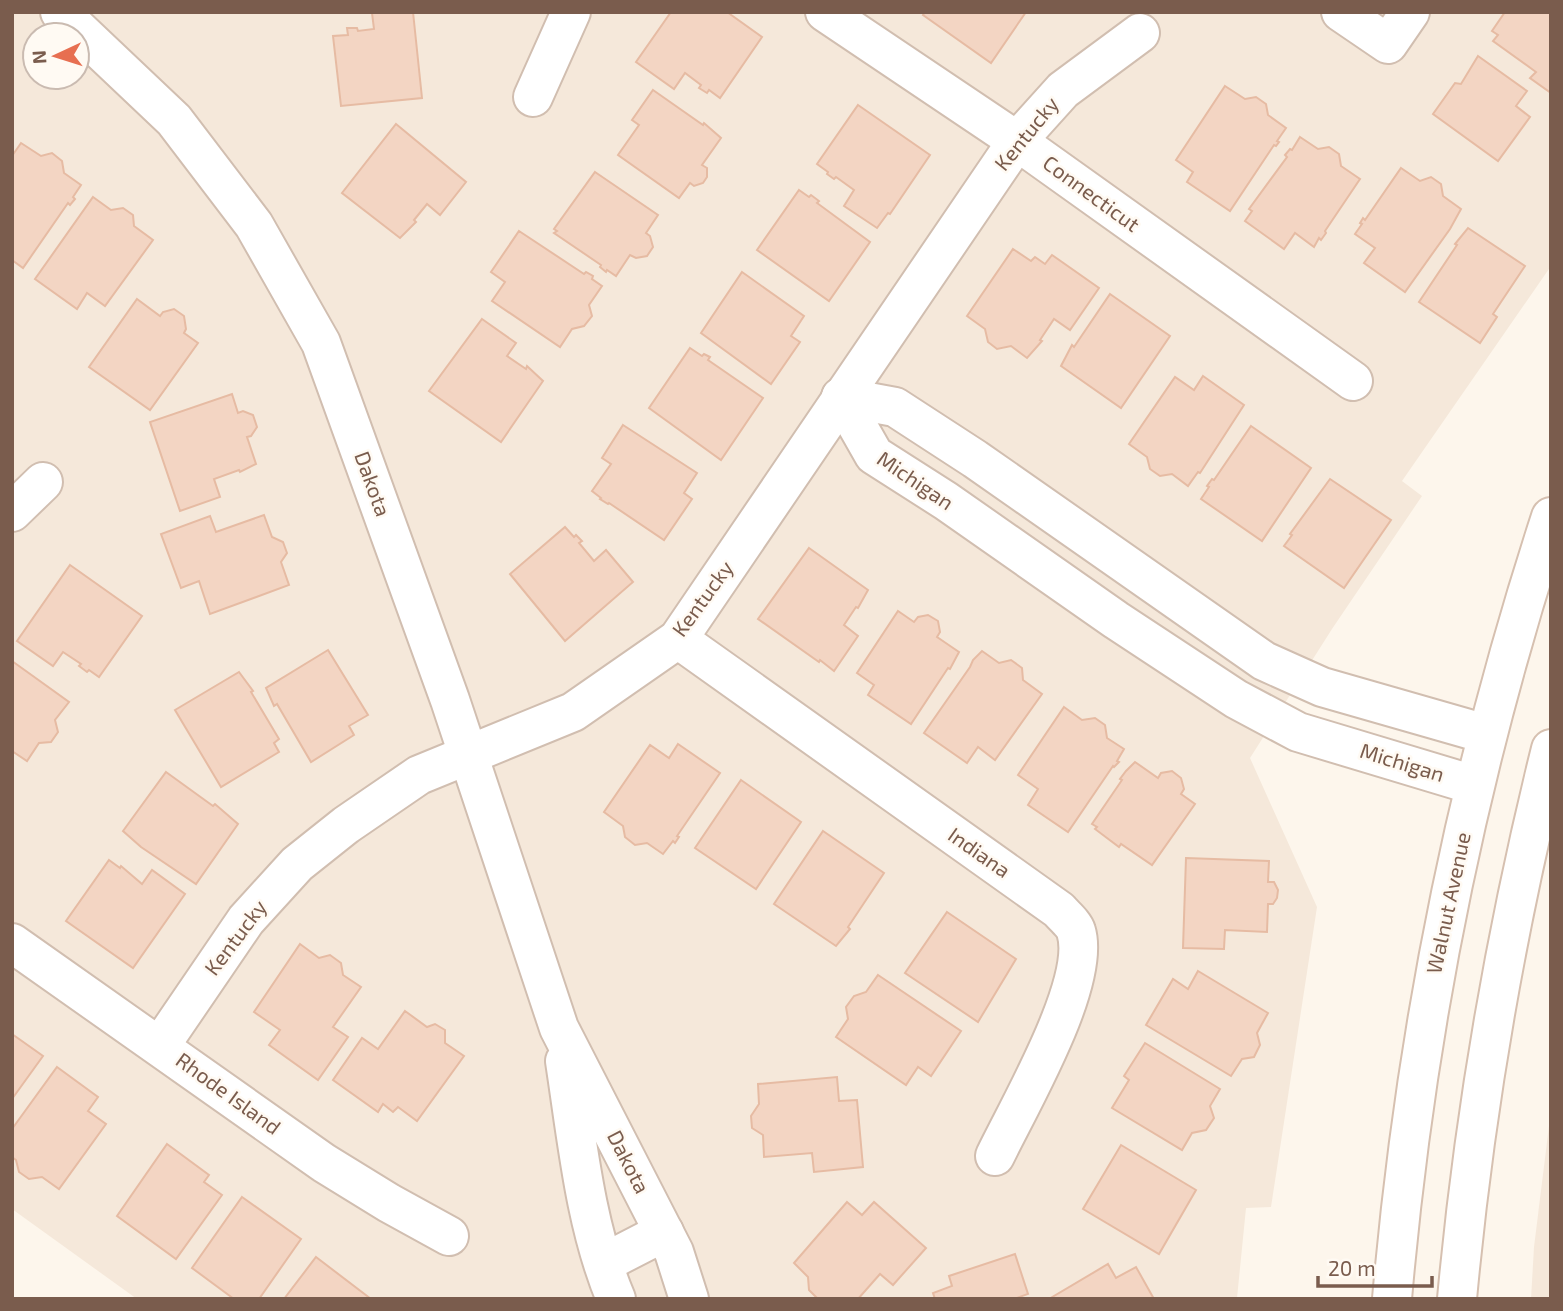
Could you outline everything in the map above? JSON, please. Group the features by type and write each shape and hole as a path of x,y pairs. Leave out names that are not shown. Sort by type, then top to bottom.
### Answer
{"street":[{"name":"Dakota","path":"60,12 174,120 254,225 321,344 468,754 559,1028 674,1252 688,1299"},
{"path":"533,97 571,12"},
{"name":"Connecticut","path":"825,12 1017,141 1353,381"},
{"path":"1342,12 1388,44 1410,12"},
{"name":"Kentucky","path":"160,1046 246,920 297,864 346,825 419,775 573,712 678,639 1017,141 1063,90 1140,33"},
{"path":"841,397 895,407 1026,494 1264,661 1322,687 1486,734"},
{"name":"Michigan","path":"841,397 874,455 1236,699 1298,732 1474,785"},
{"path":"12,512 43,482"},
{"path":"997,537 1026,494"},
{"name":"Walnut Avenue","path":"1392,1299 1401,1200 1434,975 1486,734 1551,517"},
{"name":"Indiana","path":"678,639 1059,910 1076,929 1079,962 1068,1007 995,1156"},
{"path":"1457,1299 1471,1171 1494,1018 1528,843 1551,749"},
{"name":"Rhode Island","path":"12,943 324,1163 450,1236"},
{"name":"Dakota","path":"559,1028 585,1189 616,1299"},
{"path":"604,1263 664,1233"}],"shaded area":[{"path":"12,12 1551,12 1551,266 1402,481 1422,496 1332,629 1250,758 1317,907 1271,1207 1246,1208 1237,1298 137,1299 12,1209"},
{"path":"1551,1110 1551,1299 1531,1299 1534,1247"}],"building":[{"path":"413,12 422,98 341,106 333,36 348,35 347,28 357,28 358,31 374,29 372,13"},
{"path":"671,12 727,12 762,37 720,98 709,90 707,93 699,88 701,85 685,73 674,89 636,62"},
{"path":"925,12 1026,12 991,63 923,15"},
{"path":"1505,12 1551,12 1551,93 1530,78 1536,72 1493,41 1498,35 1492,31"},
{"path":"1478,56 1527,91 1516,106 1530,117 1498,161 1433,114 1455,83 1461,84"},
{"path":"1225,86 1245,99 1256,97 1266,104 1268,115 1286,128 1230,211 1187,182 1193,172 1176,160"},
{"path":"653,90 703,125 704,123 721,138 702,165 707,168 707,177 703,183 694,186 690,183 679,198 618,155 639,125 632,120"},
{"path":"858,105 930,155 890,214 888,213 877,228 844,206 854,190 836,177 834,179 817,164"},
{"path":"396,124 466,182 440,215 427,204 414,220 416,222 400,238 342,193"},
{"path":"1300,137 1318,149 1329,147 1339,154 1341,166 1360,179 1314,247 1295,233 1284,249 1245,221 1252,211 1249,209"},
{"path":"21,143 41,156 52,153 62,161 64,173 81,185 73,197 75,199 70,205 68,203 23,268 12,260 12,156"},
{"path":"1401,168 1420,181 1431,177 1441,184 1443,196 1461,209 1405,292 1364,263 1375,248 1355,234 1363,218 1365,220"},
{"path":"595,172 658,215 646,233 650,236 653,247 647,256 636,258 630,255 616,276 607,270 606,272 601,265 554,233 557,231 554,229"},
{"path":"799,190 809,197 811,195 819,201 817,203 870,242 829,301 757,250"},
{"path":"93,197 111,210 123,208 133,215 134,226 153,240 105,306 87,293 77,309 35,279"},
{"path":"1468,228 1525,266 1493,314 1497,317 1480,343 1419,302"},
{"path":"519,231 584,274 586,272 593,276 592,279 602,286 589,305 592,316 584,326 572,329 560,347 492,301 505,282 491,272"},
{"path":"1013,249 1031,261 1035,257 1045,264 1052,255 1099,288 1070,330 1054,319 1040,340 1042,341 1027,358 1011,346 997,349 988,342 985,329 967,316"},
{"path":"742,272 804,316 791,336 800,342 771,384 701,333"},
{"path":"1110,294 1170,336 1121,408 1061,366 1072,345 1074,347"},
{"path":"137,299 160,316 163,312 174,309 184,316 184,333 198,343 150,410 89,367"},
{"path":"482,319 516,343 507,356 526,369 527,366 543,381 501,442 429,391"},
{"path":"690,348 702,356 704,354 710,357 708,360 763,398 721,460 649,408"},
{"path":"1203,376 1244,405 1200,473 1198,472 1188,486 1172,474 1160,476 1150,469 1147,457 1129,444 1175,377 1194,390"},
{"path":"232,394 238,413 243,411 253,415 257,427 251,436 247,437 256,464 240,472 239,470 214,479 220,497 180,511 150,422"},
{"path":"623,425 697,473 684,493 692,499 664,540 600,499 592,491 611,464 602,458"},
{"path":"1251,426 1311,468 1262,541 1201,499 1209,487 1207,486"},
{"path":"1330,479 1391,520 1344,588 1284,546"},
{"path":"264,515 272,537 283,542 287,553 281,562 289,585 210,614 199,581 181,588 161,534 210,516 216,532"},
{"path":"565,527 582,541 579,543 594,561 606,550 633,582 565,641 510,574"},
{"path":"809,548 868,590 844,625 858,636 834,671 758,619"},
{"path":"70,565 142,616 99,677 89,670 87,672 79,666 81,664 63,652 53,666 17,641"},
{"path":"898,611 914,622 918,617 928,615 938,621 940,632 937,637 959,652 911,724 868,695 874,685 857,673"},
{"path":"328,650 368,715 349,726 354,735 311,762 277,704 274,706 266,688"},
{"path":"982,651 999,663 1011,660 1022,668 1023,680 1042,694 995,760 978,747 967,763 924,733 973,660"},
{"path":"12,661 69,702 55,720 58,732 51,742 39,743 27,761 12,751"},
{"path":"239,672 253,691 251,692 279,739 274,743 279,752 221,787 175,710"},
{"path":"1064,707 1082,720 1095,718 1105,725 1107,738 1124,749 1117,761 1119,762 1113,766 1068,832 1028,805 1038,789 1018,775"},
{"path":"678,744 720,773 677,836 679,837 675,843 673,841 663,854 647,843 635,845 625,837 623,826 604,812 650,745 669,758"},
{"path":"1135,762 1158,778 1161,773 1172,771 1181,778 1184,789 1181,794 1195,804 1152,865 1121,844 1119,847 1092,824 1122,780 1120,779"},
{"path":"166,772 213,806 215,804 238,824 196,884 141,847 123,831"},
{"path":"741,780 801,822 756,889 695,848"},
{"path":"823,831 884,873 848,927 850,929 836,946 774,904"},
{"path":"1186,858 1269,861 1268,882 1274,882 1278,890 1273,904 1268,904 1267,932 1225,930 1224,949 1183,948"},
{"path":"109,860 120,868 121,866 142,884 152,870 185,894 133,968 66,921"},
{"path":"947,912 1016,959 978,1022 905,973"},
{"path":"300,944 319,958 330,955 341,963 343,975 361,987 333,1027 348,1037 318,1080 269,1045 280,1030 254,1012"},
{"path":"1198,971 1268,1013 1257,1033 1260,1045 1254,1057 1242,1059 1231,1076 1146,1025 1173,979 1188,989"},
{"path":"878,975 961,1031 931,1076 918,1067 906,1085 836,1037 848,1019 846,1007 854,996 866,992"},
{"path":"405,1011 427,1027 435,1024 445,1030 445,1043 464,1056 417,1121 398,1107 393,1112 383,1104 378,1112 333,1080 362,1038 378,1049"},
{"path":"12,1034 43,1056 12,1099"},
{"path":"1145,1043 1220,1089 1210,1106 1214,1118 1206,1130 1192,1133 1182,1150 1112,1108 1129,1080 1124,1076"},
{"path":"57,1067 98,1097 88,1111 106,1124 59,1189 42,1177 29,1179 19,1172 16,1160 12,1157 12,1129"},
{"path":"837,1077 839,1101 857,1100 863,1167 814,1172 812,1153 764,1157 763,1135 752,1128 751,1116 759,1104 758,1084"},
{"path":"167,1144 209,1175 204,1182 222,1195 176,1259 117,1216"},
{"path":"1121,1145 1196,1190 1159,1254 1083,1209"},
{"path":"242,1197 301,1239 259,1299 234,1299 192,1268"},
{"path":"847,1202 862,1215 874,1202 926,1248 893,1285 880,1274 858,1299 818,1299 809,1290 808,1277 794,1263"},
{"path":"1015,1254 1028,1294 1014,1299 935,1299 933,1293 952,1286 949,1276"},
{"path":"316,1257 371,1299 284,1299"},
{"path":"1108,1264 1116,1278 1136,1267 1154,1299 1049,1299"}]}
